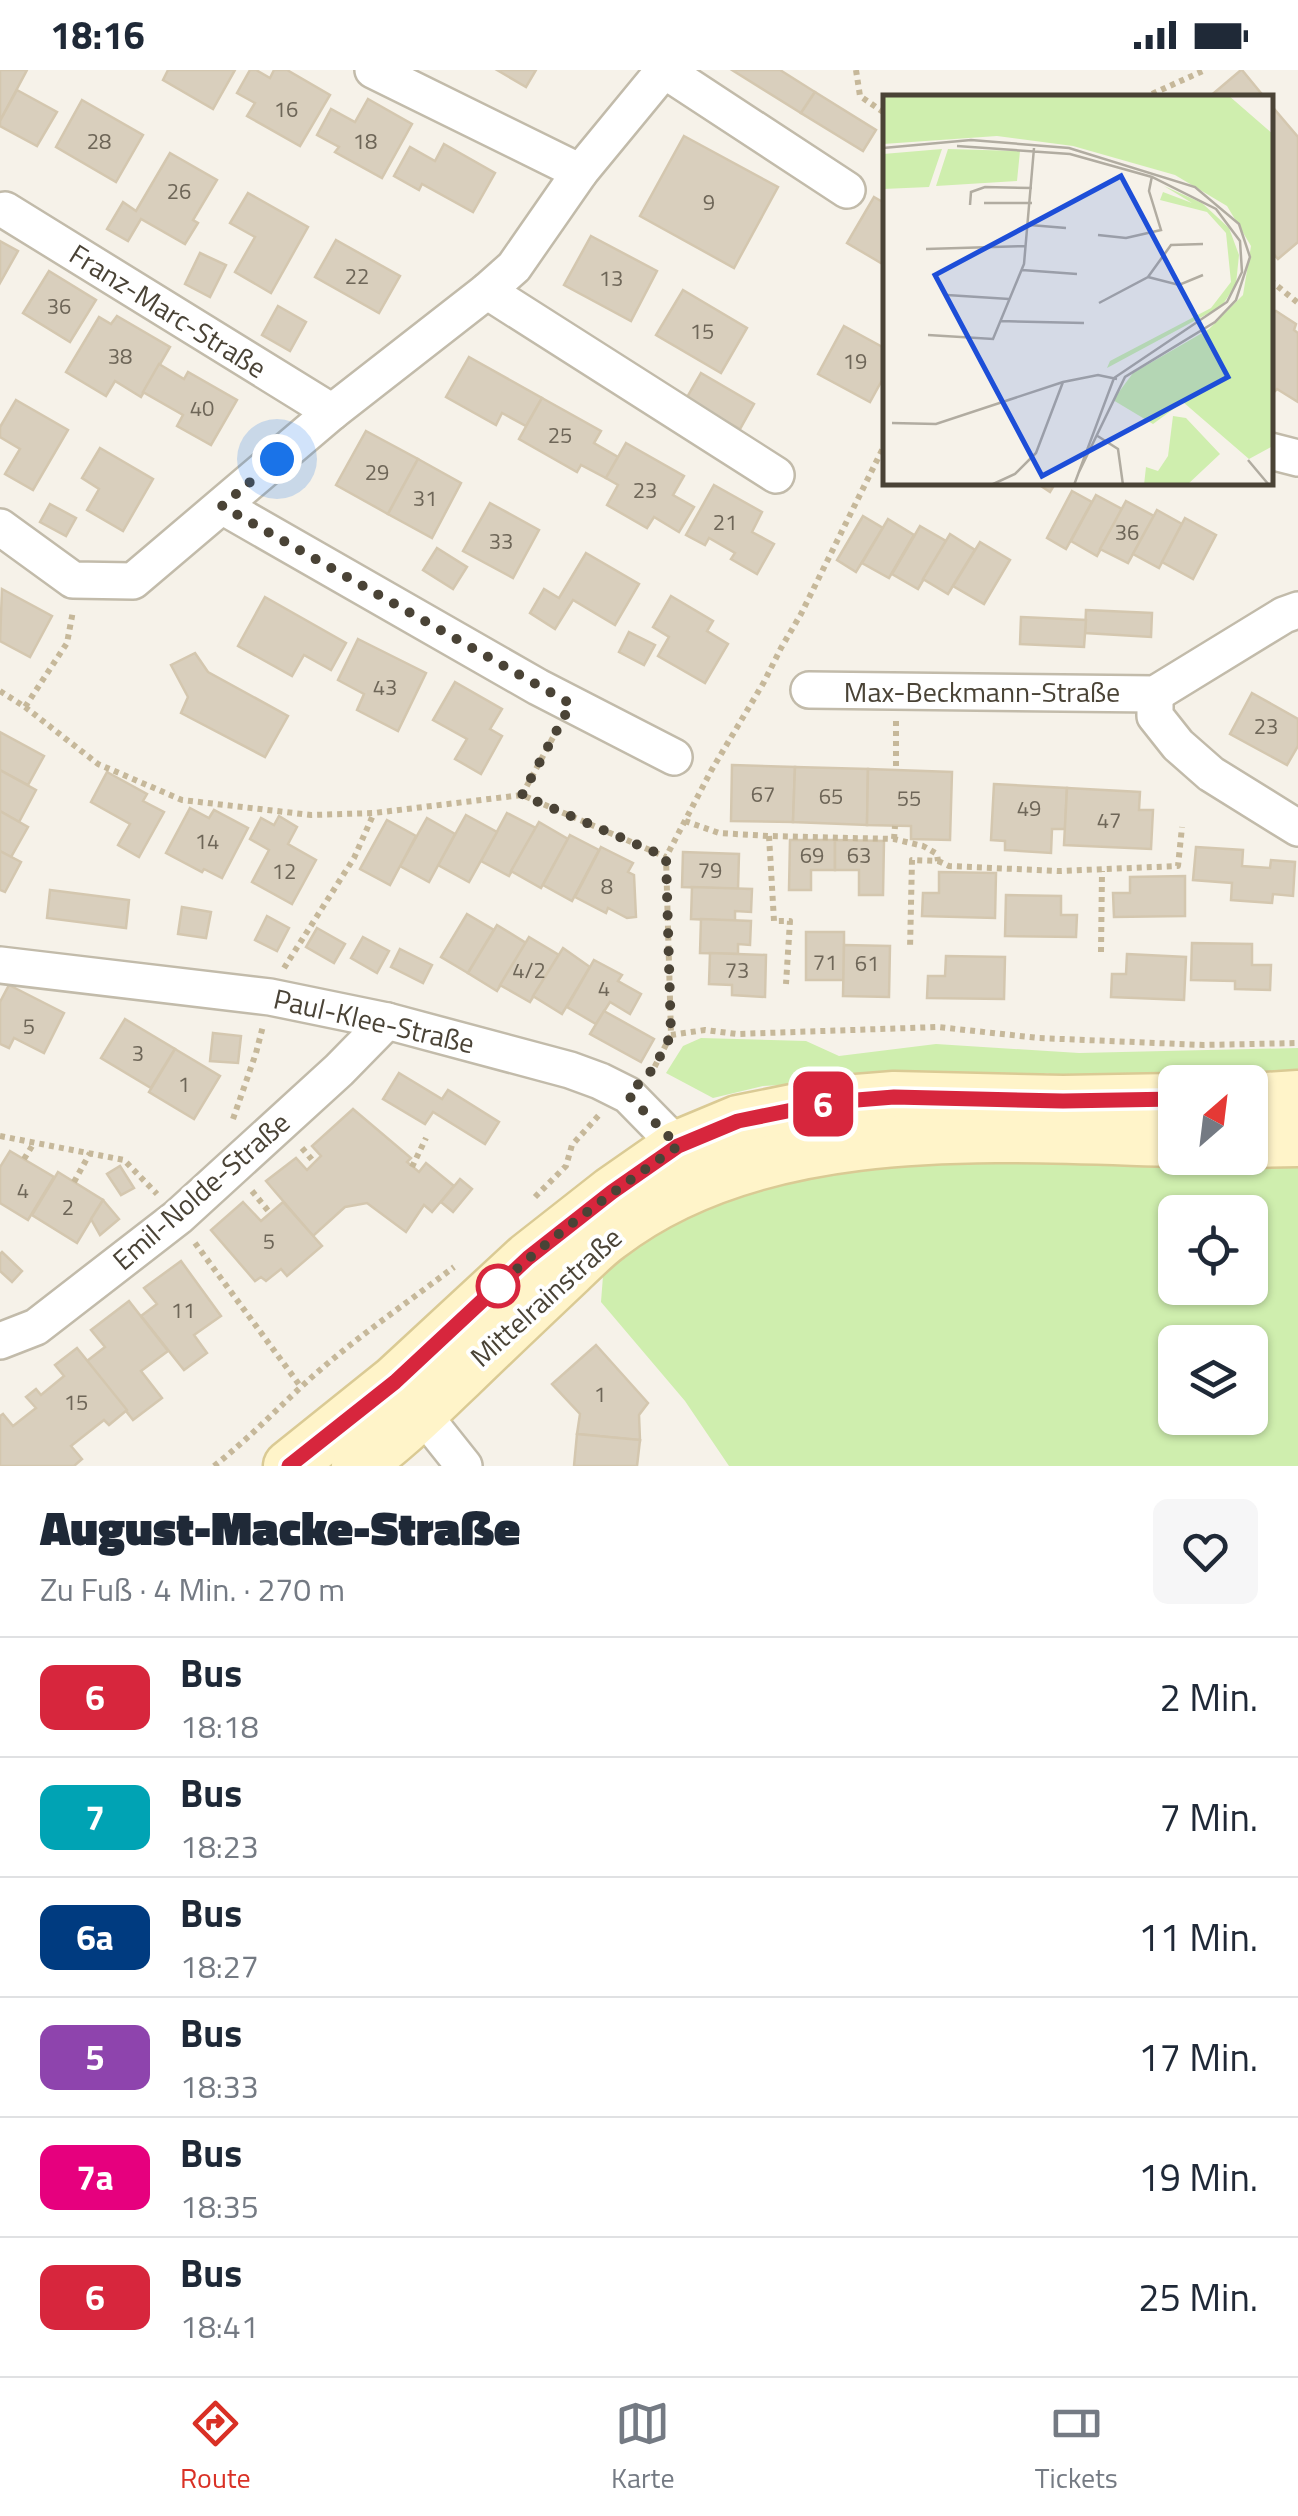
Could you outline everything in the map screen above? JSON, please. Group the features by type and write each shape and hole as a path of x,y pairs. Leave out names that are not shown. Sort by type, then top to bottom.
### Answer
{"street":[{"path":"373,70 580,172"},
{"path":"0,527 73,580 133,581 332,412 514,267 580,172 664,70 847,190"},
{"name":"Franz-Marc-Straße","path":"5,210 332,412"},
{"path":"487,291 776,476"},
{"path":"1273,452 1298,458"},
{"path":"222,506 571,704 674,757"},
{"name":"Max-Beckmann-Straße","path":"809,690 1155,694 1298,610"},
{"name":"Max-Beckmann-Straße","path":"1155,694 1156,716 1178,744 1211,774 1298,828"},
{"name":"Paul-Klee-Straße","path":"0,965 270,997 387,1021 570,1070 628,1095 688,1165"},
{"name":"Emil-Nolde-Straße","path":"0,1342 36,1327 178,1217 387,1021"},
{"path":"1268,1097 1298,1096"},
{"name":"Mittelrainstraße","path":"357,1466 409,1397 528,1258 612,1192 688,1165 738,1121 848,1101 894,1097 1158,1100"},
{"name":"Mittelrainstraße","path":"688,1165 736,1170 800,1154 932,1140 1158,1141"},
{"path":"1268,1141 1298,1140"},
{"path":"409,1397 464,1466"},
{"name":"Mittelrainstraße","path":"289,1466 409,1397"}],"path":[{"path":"856,70 860,96 883,112"},
{"path":"1150,95 1205,70"},
{"path":"1273,282 1298,303"},
{"path":"524,1208 566,1166 572,1145 595,1117 628,1095 654,1068 671,1035 666,857 801,614 883,448"},
{"path":"24,707 66,643 75,600 73,580"},
{"path":"0,691 98,764 182,800 312,815 374,813 522,795 666,857"},
{"path":"896,692 896,770"},
{"path":"522,795 571,704"},
{"path":"222,1130 234,1118 279,976 354,858 374,813"},
{"path":"685,821 719,833 894,839 923,846 937,854 938,861"},
{"path":"894,839 895,826"},
{"path":"910,949 912,860 938,861 949,866 1102,871 1178,866 1182,827"},
{"path":"770,836 774,921 790,921 786,984"},
{"path":"1101,952 1102,871"},
{"path":"671,1035 705,1030 736,1034 938,1026 1039,1038 1203,1045 1298,1043"},
{"path":"0,1136 124,1160 157,1194 170,1182"},
{"path":"412,1167 426,1138"},
{"path":"24,1159 34,1143"},
{"path":"74,1182 90,1153"},
{"path":"186,1230 301,1387"},
{"path":"214,1466 246,1442 347,1348 465,1258"}],"green space":[{"path":"701,1038 806,1041 839,1056 936,1044 1079,1053 1298,1048 1298,1072 1268,1073 1268,1065 1158,1065 1158,1078 1071,1081 1047,1073 1024,1079 838,1082 763,1086 713,1098 666,1073 683,1046"},
{"path":"1268,1155 1298,1155 1298,1466 729,1466 685,1401 601,1302 604,1263 729,1192 914,1159 1158,1156 1158,1175 1268,1175"}],"building":[{"path":"0,70 27,70 0,121"},
{"path":"168,70 235,70 213,109 163,80"},
{"path":"250,70 270,78 274,70 287,70 330,95 300,146 247,116 255,103 237,93"},
{"path":"497,70 536,70 526,87"},
{"path":"732,70 780,70 815,92 801,113"},
{"path":"1241,70 1263,95 1212,95"},
{"path":"17,90 57,112 37,146 0,126"},
{"path":"815,92 876,130 863,151 801,113"},
{"path":"368,99 412,124 382,178 335,152 339,147 317,135 331,109 355,122"},
{"path":"82,100 143,135 116,182 56,147"},
{"path":"1273,108 1298,137 1298,242 1278,259 1273,253"},
{"path":"684,136 778,187 734,268 640,216"},
{"path":"444,144 495,173 473,212 422,184 419,190 394,176 410,147 435,161"},
{"path":"170,153 217,180 193,220 198,223 185,244 141,219 128,241 107,229 123,202 136,211"},
{"path":"248,193 308,227 271,293 235,272 255,237 230,223"},
{"path":"874,197 883,202 883,264 847,243"},
{"path":"591,236 657,271 631,321 564,285"},
{"path":"336,240 400,276 379,313 315,277"},
{"path":"0,241 18,251 0,283"},
{"path":"200,253 226,265 210,297 185,284"},
{"path":"49,271 96,300 70,342 23,313"},
{"path":"683,290 747,328 721,373 656,335"},
{"path":"278,306 306,322 290,351 262,335"},
{"path":"1273,312 1296,324 1298,402 1277,389 1273,393"},
{"path":"117,316 170,347 141,397 115,381 106,396 66,372 99,317 111,324"},
{"path":"844,326 883,347 883,378 870,402 818,374"},
{"path":"469,357 542,398 526,426 502,413 496,425 446,397"},
{"path":"159,364 184,379 188,372 237,400 211,445 177,426 183,415 143,392"},
{"path":"701,373 754,404 740,429 686,399"},
{"path":"542,398 601,431 594,443 618,457 606,478 581,465 577,472 519,439"},
{"path":"16,400 68,430 33,490 5,474 20,449 0,437 0,427"},
{"path":"366,431 418,459 388,514 336,485"},
{"path":"626,443 684,476 673,495 694,507 679,532 654,517 647,528 607,505 618,485 606,478"},
{"path":"100,448 153,479 123,531 87,510 99,489 82,478"},
{"path":"418,459 461,483 432,538 388,514"},
{"path":"714,485 762,512 752,532 774,544 757,574 731,559 735,553 709,538 705,545 686,535"},
{"path":"1072,491 1092,502 1066,549 1047,538"},
{"path":"1096,495 1122,509 1097,556 1071,541"},
{"path":"1126,501 1154,516 1128,563 1100,549"},
{"path":"490,503 539,530 513,578 463,551"},
{"path":"50,504 76,518 66,536 40,522"},
{"path":"1157,510 1182,524 1159,568 1133,554"},
{"path":"863,516 883,528 856,572 837,560"},
{"path":"1185,518 1216,535 1193,579 1162,562"},
{"path":"888,519 914,535 889,578 862,563"},
{"path":"920,526 946,541 918,589 892,574"},
{"path":"950,534 975,550 948,594 923,579"},
{"path":"980,542 1010,560 984,604 953,586"},
{"path":"437,548 467,567 453,589 423,570"},
{"path":"586,553 639,584 615,625 573,600 555,629 530,613 544,589 559,598"},
{"path":"2,589 52,616 30,657 0,641"},
{"path":"671,596 713,621 707,631 728,644 705,683 658,656 669,637 653,627"},
{"path":"265,597 346,643 331,670 304,655 292,676 238,646"},
{"path":"1086,610 1152,613 1151,637 1085,633"},
{"path":"1021,617 1086,620 1084,647 1020,644"},
{"path":"629,632 655,645 644,665 619,652"},
{"path":"358,639 426,673 398,731 357,710 364,694 338,680"},
{"path":"195,653 208,672 288,716 265,757 181,713 188,697 171,665"},
{"path":"455,682 502,709 490,729 502,736 481,774 455,759 467,739 433,720"},
{"path":"1252,693 1298,719 1298,746 1287,765 1230,734"},
{"path":"0,732 44,756 28,785 0,770"},
{"path":"732,765 795,767 793,822 731,821"},
{"path":"795,767 868,769 867,825 793,822"},
{"path":"868,769 952,772 950,840 911,839 911,826 867,825"},
{"path":"0,770 36,790 19,822 0,811"},
{"path":"107,772 147,794 143,801 164,812 139,857 118,845 130,824 91,802"},
{"path":"994,784 1067,788 1065,829 1052,829 1051,853 1005,850 1005,841 991,840"},
{"path":"1067,788 1140,792 1139,810 1153,810 1151,849 1064,845"},
{"path":"190,808 209,818 214,810 248,828 222,878 166,853"},
{"path":"0,811 28,827 11,857 0,851"},
{"path":"507,813 536,828 509,876 481,861"},
{"path":"466,815 497,832 469,882 438,865"},
{"path":"279,816 297,827 288,844 316,860 292,904 252,882 269,850 250,839 261,818 274,825"},
{"path":"427,818 455,834 429,882 400,866"},
{"path":"387,820 416,836 390,885 360,869"},
{"path":"539,822 568,839 541,888 511,871"},
{"path":"570,835 599,850 572,901 543,885"},
{"path":"790,840 835,840 835,870 811,870 811,890 789,890"},
{"path":"835,840 884,841 883,895 859,895 859,870 835,870"},
{"path":"601,847 633,863 628,872 634,875 636,917 627,918 608,908 606,913 575,897"},
{"path":"1196,847 1243,850 1242,866 1270,868 1271,860 1295,862 1293,896 1273,894 1272,903 1231,900 1232,883 1193,880"},
{"path":"0,851 21,862 5,892 0,890"},
{"path":"683,852 739,854 738,889 682,887"},
{"path":"939,872 996,873 995,918 922,916 923,893 939,893"},
{"path":"1185,876 1185,916 1114,917 1113,893 1130,893 1130,877"},
{"path":"692,887 752,889 751,912 735,911 735,921 691,919"},
{"path":"50,890 129,900 126,928 47,918"},
{"path":"1006,895 1061,896 1061,915 1077,915 1076,937 1005,936"},
{"path":"182,907 211,912 206,938 178,934"},
{"path":"467,914 494,930 468,973 441,957"},
{"path":"267,916 289,928 277,951 255,940"},
{"path":"701,919 751,921 750,945 738,944 738,954 700,953"},
{"path":"497,925 526,943 497,991 468,973"},
{"path":"317,928 345,944 334,963 306,947"},
{"path":"806,932 844,932 844,980 806,980"},
{"path":"363,937 389,951 377,973 351,958"},
{"path":"529,937 559,955 530,1002 500,985"},
{"path":"1192,943 1252,944 1252,965 1271,965 1270,990 1235,989 1235,981 1191,980"},
{"path":"844,945 890,946 889,997 843,996"},
{"path":"563,948 590,967 562,1014 533,996"},
{"path":"400,949 432,965 423,983 391,967"},
{"path":"710,953 766,955 765,997 732,995 732,985 709,984"},
{"path":"1127,954 1186,957 1184,1000 1111,997 1112,974 1126,974"},
{"path":"946,956 1005,957 1004,999 927,998 928,976 945,976"},
{"path":"594,960 622,975 618,981 641,994 630,1014 610,1002 596,1024 567,1007"},
{"path":"9,985 64,1013 44,1053 14,1038 9,1048 0,1044 0,1002"},
{"path":"604,1011 654,1039 641,1062 590,1034"},
{"path":"125,1019 175,1049 151,1088 101,1058"},
{"path":"213,1033 241,1036 238,1063 210,1061"},
{"path":"175,1049 220,1076 194,1119 149,1092"},
{"path":"399,1073 442,1099 448,1090 499,1122 485,1144 433,1112 425,1124 383,1099"},
{"path":"353,1109 411,1158 407,1162 419,1172 426,1163 454,1186 432,1212 424,1205 406,1232 367,1203 345,1207 313,1236 266,1181 296,1158 307,1170 321,1156 312,1146"},
{"path":"10,1151 54,1177 28,1220 0,1203 0,1167"},
{"path":"120,1166 134,1188 121,1195 107,1174"},
{"path":"58,1172 103,1200 77,1243 32,1215"},
{"path":"460,1179 472,1189 453,1212 441,1202"},
{"path":"103,1200 119,1219 100,1235 91,1219"},
{"path":"243,1202 261,1221 283,1202 322,1246 287,1276 281,1269 266,1281 261,1277 255,1281 211,1230"},
{"path":"2,1252 22,1271 12,1282 0,1271"},
{"path":"181,1261 221,1316 194,1335 207,1353 184,1370 141,1316 157,1304 144,1288"},
{"path":"129,1301 168,1351 141,1371 162,1398 133,1420 87,1361 105,1347 91,1330"},
{"path":"596,1345 648,1403 639,1415 640,1440 577,1434 580,1414 552,1384"},
{"path":"77,1348 127,1410 109,1425 104,1420 71,1446 82,1459 74,1466 0,1466 0,1416 3,1414 13,1426 36,1408 26,1397 36,1389 41,1395 64,1376 55,1365"},
{"path":"577,1434 640,1440 637,1466 574,1466"}],"bus line":[{"name":"6","path":"289,1466 395,1382 528,1258 678,1146 738,1121 832,1102 894,1097 1158,1099"}],"route":[{"path":"277,459 222,506 571,704 522,795 666,857 671,1035 654,1068 628,1095 678,1146 612,1192 498,1286"}]}
